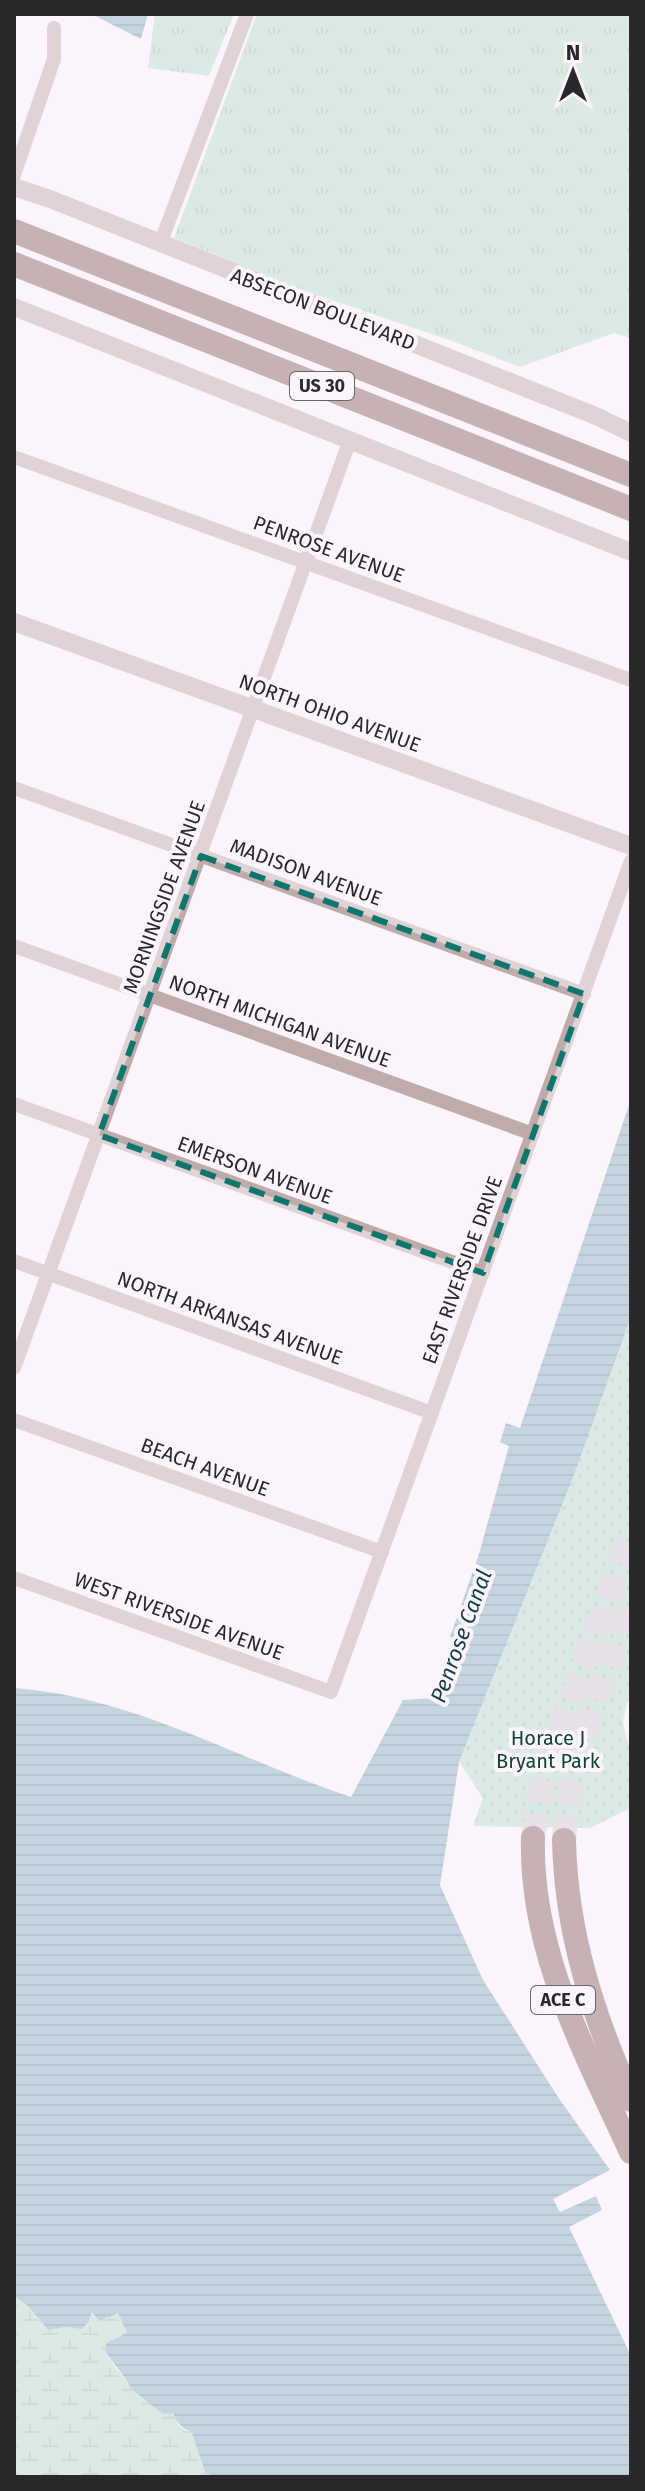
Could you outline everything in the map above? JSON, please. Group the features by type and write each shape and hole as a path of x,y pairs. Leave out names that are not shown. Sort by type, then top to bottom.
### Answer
{"highway":[{"name":"ABSECON BOULEVARD","path":"14,231 631,475"},
{"name":"US 30","path":"14,264 631,509"},
{"name":"ACE C","path":"533,1838 535,1893 546,1950 576,2031 631,2152"},
{"name":"ACE C","path":"564,1840 571,1923 585,1980 603,2036 631,2100"}],"street":[{"path":"160,244 247,14"},
{"path":"14,175 54,59 54,28"},
{"name":"ABSECON BOULEVARD","path":"14,187 596,416 631,433"},
{"path":"14,307 631,552"},
{"name":"MORNINGSIDE AVENUE","path":"14,1368 350,440"},
{"name":"PENROSE AVENUE","path":"14,457 631,680"},
{"name":"NORTH OHIO AVENUE","path":"14,622 631,846"},
{"name":"MADISON AVENUE","path":"14,788 584,994"},
{"name":"EAST RIVERSIDE DRIVE","path":"331,1692 631,861"},
{"name":"NORTH MICHIGAN AVENUE","path":"14,946 533,1134"},
{"name":"EMERSON AVENUE","path":"14,1104 483,1273"},
{"name":"NORTH ARKANSAS AVENUE","path":"14,1261 432,1413"},
{"name":"BEACH AVENUE","path":"14,1420 382,1552"},
{"name":"WEST RIVERSIDE AVENUE","path":"14,1578 331,1692"}],"highlighted area":[{"path":"201,856 584,994 483,1273 99,1135"}],"green space":[{"path":"155,14 234,14 209,76 148,68"},
{"path":"257,14 631,14 631,338 614,333 520,367 305,291 174,238"},
{"name":"Horace J Bryant Park","path":"631,1317 631,1688 623,1720 631,1749 631,1808 590,1828 473,1826 483,1798 459,1762 574,1475"},
{"path":"14,2296 28,2306 48,2330 82,2328 92,2312 118,2313 127,2333 106,2343 105,2351 141,2395 173,2413 179,2426 192,2433 205,2472 214,2477 14,2477"}],"water":[{"path":"91,14 148,14 141,39"},
{"name":"Penrose Canal","path":"631,1099 631,1317 574,1475 459,1762 440,1885 483,1980 560,2100 610,2170 553,2199 560,2212 596,2196 602,2210 569,2227 631,2356 631,2477 214,2477 205,2472 192,2433 180,2425 173,2413 163,2414 135,2392 105,2351 106,2343 127,2333 118,2313 99,2321 92,2312 82,2329 66,2327 48,2330 28,2306 14,2296 14,1688 59,1694 144,1717 351,1797 403,1700 434,1698 456,1640 450,1637 479,1554 509,1446 500,1442 506,1423 520,1428"}],"tunnel":[{"path":"533,1838 541,1789 555,1744 631,1533"},
{"path":"564,1840 567,1809 580,1749 631,1603"}]}
